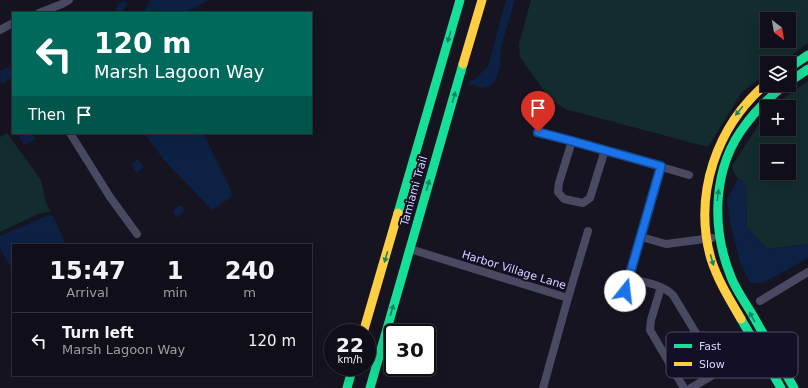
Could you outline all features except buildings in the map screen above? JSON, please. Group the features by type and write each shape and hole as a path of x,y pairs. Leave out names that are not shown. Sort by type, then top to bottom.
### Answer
{"main road":[{"name":"Tamiami Trail","path":"370,388 404,244 482,0"},
{"name":"Tamiami Trail","path":"366,324 459,4"},
{"path":"459,4 468,24 468,47"},
{"path":"796,63 808,55"},
{"path":"796,77 808,69"},
{"path":"749,332 716,274 707,239 705,206 713,161 723,137 736,114 760,89"},
{"path":"761,332 731,278 724,260 718,238 717,207 723,168 732,146 744,123 775,92"},
{"path":"399,214 404,244"},
{"path":"347,388 350,376"},
{"path":"775,378 781,388"},
{"path":"787,378 793,388"}],"street":[{"path":"41,12 69,0"},
{"path":"0,30 12,24"},
{"path":"538,132 689,175"},
{"path":"71,134 110,197 137,234"},
{"path":"572,141 559,183 558,192 564,199 583,203 590,198 605,150"},
{"path":"625,291 661,166"},
{"path":"568,298 588,231"},
{"path":"641,237 666,244 718,238"},
{"name":"Harbor Village Lane","path":"404,244 568,298 543,388"},
{"path":"760,301 808,272"},
{"path":"629,278 668,290 673,295 695,332"},
{"path":"661,287 651,320 650,330 666,357"},
{"path":"678,378 684,388"},
{"path":"691,388 707,378"}],"green space":[{"path":"531,0 808,0 808,43 790,56 760,56 760,78 742,92 708,147 565,109 550,99 520,57 519,44"},
{"path":"808,81 808,244 767,249 747,227 746,184 737,176 732,166 760,123 760,136 796,136 796,100 781,100 792,92 796,92 796,89"},
{"path":"7,133 41,180 46,203 51,212 38,214 0,232 0,137"}],"water":[{"path":"122,0 128,4 122,12 114,12"},
{"path":"150,0 208,0 187,12 144,12"},
{"path":"506,0 515,0 501,47 500,66 495,82 490,86 482,88 475,85 469,85 470,80 474,80 488,66"},
{"path":"9,66 12,71 12,78 1,84 0,71"},
{"path":"18,134 32,134 36,139 24,145"},
{"path":"145,134 203,134 231,190 232,195 212,210 163,159"},
{"path":"138,159 144,167 137,173 131,165"},
{"path":"738,178 746,184 747,227 767,249 808,244 808,258 763,283 750,283 740,263 730,222 727,200"},
{"path":"181,205 185,211 176,218 173,210"},
{"path":"49,215 53,216 66,244 12,244 11,267 0,248 0,236"}],"traffic: fast":[{"path":"398,213 460,0"},
{"path":"796,63 808,55"},
{"path":"370,388 463,64"},
{"path":"796,77 808,69"},
{"path":"762,332 733,282 725,258 720,238 718,198 726,159 735,141 755,113 776,92"},
{"path":"741,319 749,332"},
{"path":"347,388 350,376"},
{"path":"775,378 781,388"},
{"path":"788,378 794,388"}],"traffic: slow":[{"path":"463,64 482,0"},
{"path":"741,319 721,283 711,259 706,235 705,211 707,187 713,163 722,141 734,120 749,100 760,90"},
{"path":"366,324 398,213"}],"route":[{"path":"538,132 661,166 625,291"}]}
